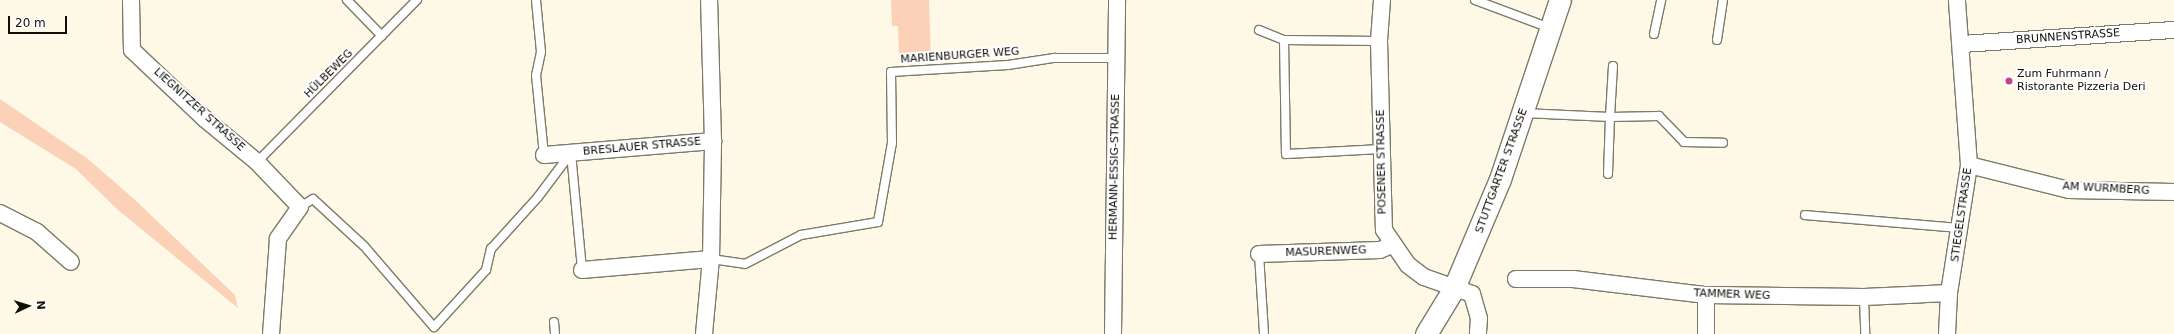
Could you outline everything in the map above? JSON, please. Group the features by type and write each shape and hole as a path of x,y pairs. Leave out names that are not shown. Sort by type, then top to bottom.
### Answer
{"street":[{"name":"LIEGNITZER STRASSE","path":"131,0 132,50 205,120 257,162 300,207"},
{"name":"BRESLAUER STRASSE","path":"704,334 711,259 713,141 709,0"},
{"name":"HERMANN-ESSIG-STRASSE","path":"1113,334 1117,0"},
{"name":"POSENER STRASSE","path":"1382,0 1379,41 1384,230 1392,245 1424,278 1472,294 1479,318 1478,334"},
{"name":"STUTTGARTER STRASSE","path":"1426,334 1454,288 1523,113 1560,0"},
{"name":"STIEGELSTRASSE","path":"1947,334 1949,293 1962,228 1969,165 1962,44 1957,0"},
{"name":"BRUNNENSTRASSE","path":"1962,44 2174,30"},
{"name":"BRESLAUER STRASSE","path":"544,155 713,141"},
{"name":"AM WURMBERG","path":"1969,165 2069,190 2174,192"},
{"path":"271,334 278,239 300,207"},
{"path":"0,213 37,232 72,262"},
{"name":"MASURENWEG","path":"1259,254 1380,250 1392,245"},
{"name":"BRESLAUER STRASSE","path":"582,270 711,259"},
{"name":"TAMMER WEG","path":"1516,279 1573,279 1706,295 1864,297 1949,293"},
{"path":"1706,295 1706,334"}],"lane":[{"path":"347,0 382,36"},
{"name":"HÜLBEWEG","path":"257,162 417,0"},
{"name":"BRESLAUER STRASSE","path":"536,0 541,52 536,75 544,155"},
{"path":"1475,0 1551,29"},
{"path":"1654,34 1661,0"},
{"path":"1717,40 1723,0"},
{"path":"1259,30 1284,40 1379,41"},
{"path":"1284,40 1286,154 1382,149"},
{"name":"MARIENBURGER WEG","path":"711,259 745,264 801,236 878,222 892,143 891,72 1008,65 1054,58 1116,58"},
{"path":"1608,174 1613,66"},
{"path":"1523,113 1610,117 1659,116 1684,142 1723,143"},
{"path":"300,207 313,199 364,246 434,330 486,270 491,249 538,198 571,153"},
{"name":"BRESLAUER STRASSE","path":"571,153 582,270"},
{"path":"1805,215 1962,228"},
{"path":"1259,254 1264,334"},
{"path":"1864,297 1865,334"},
{"path":"554,322 555,334"}],"shaded area":[{"path":"891,0 929,0 931,60 899,61 898,26 892,26"},
{"path":"0,99 88,159 134,199 235,295 238,308 118,210 76,169 0,122"}],"place":[{"name":"Zum Fuhrmann / Ristorante Pizzeria Deri","path":"2009,81"}]}
